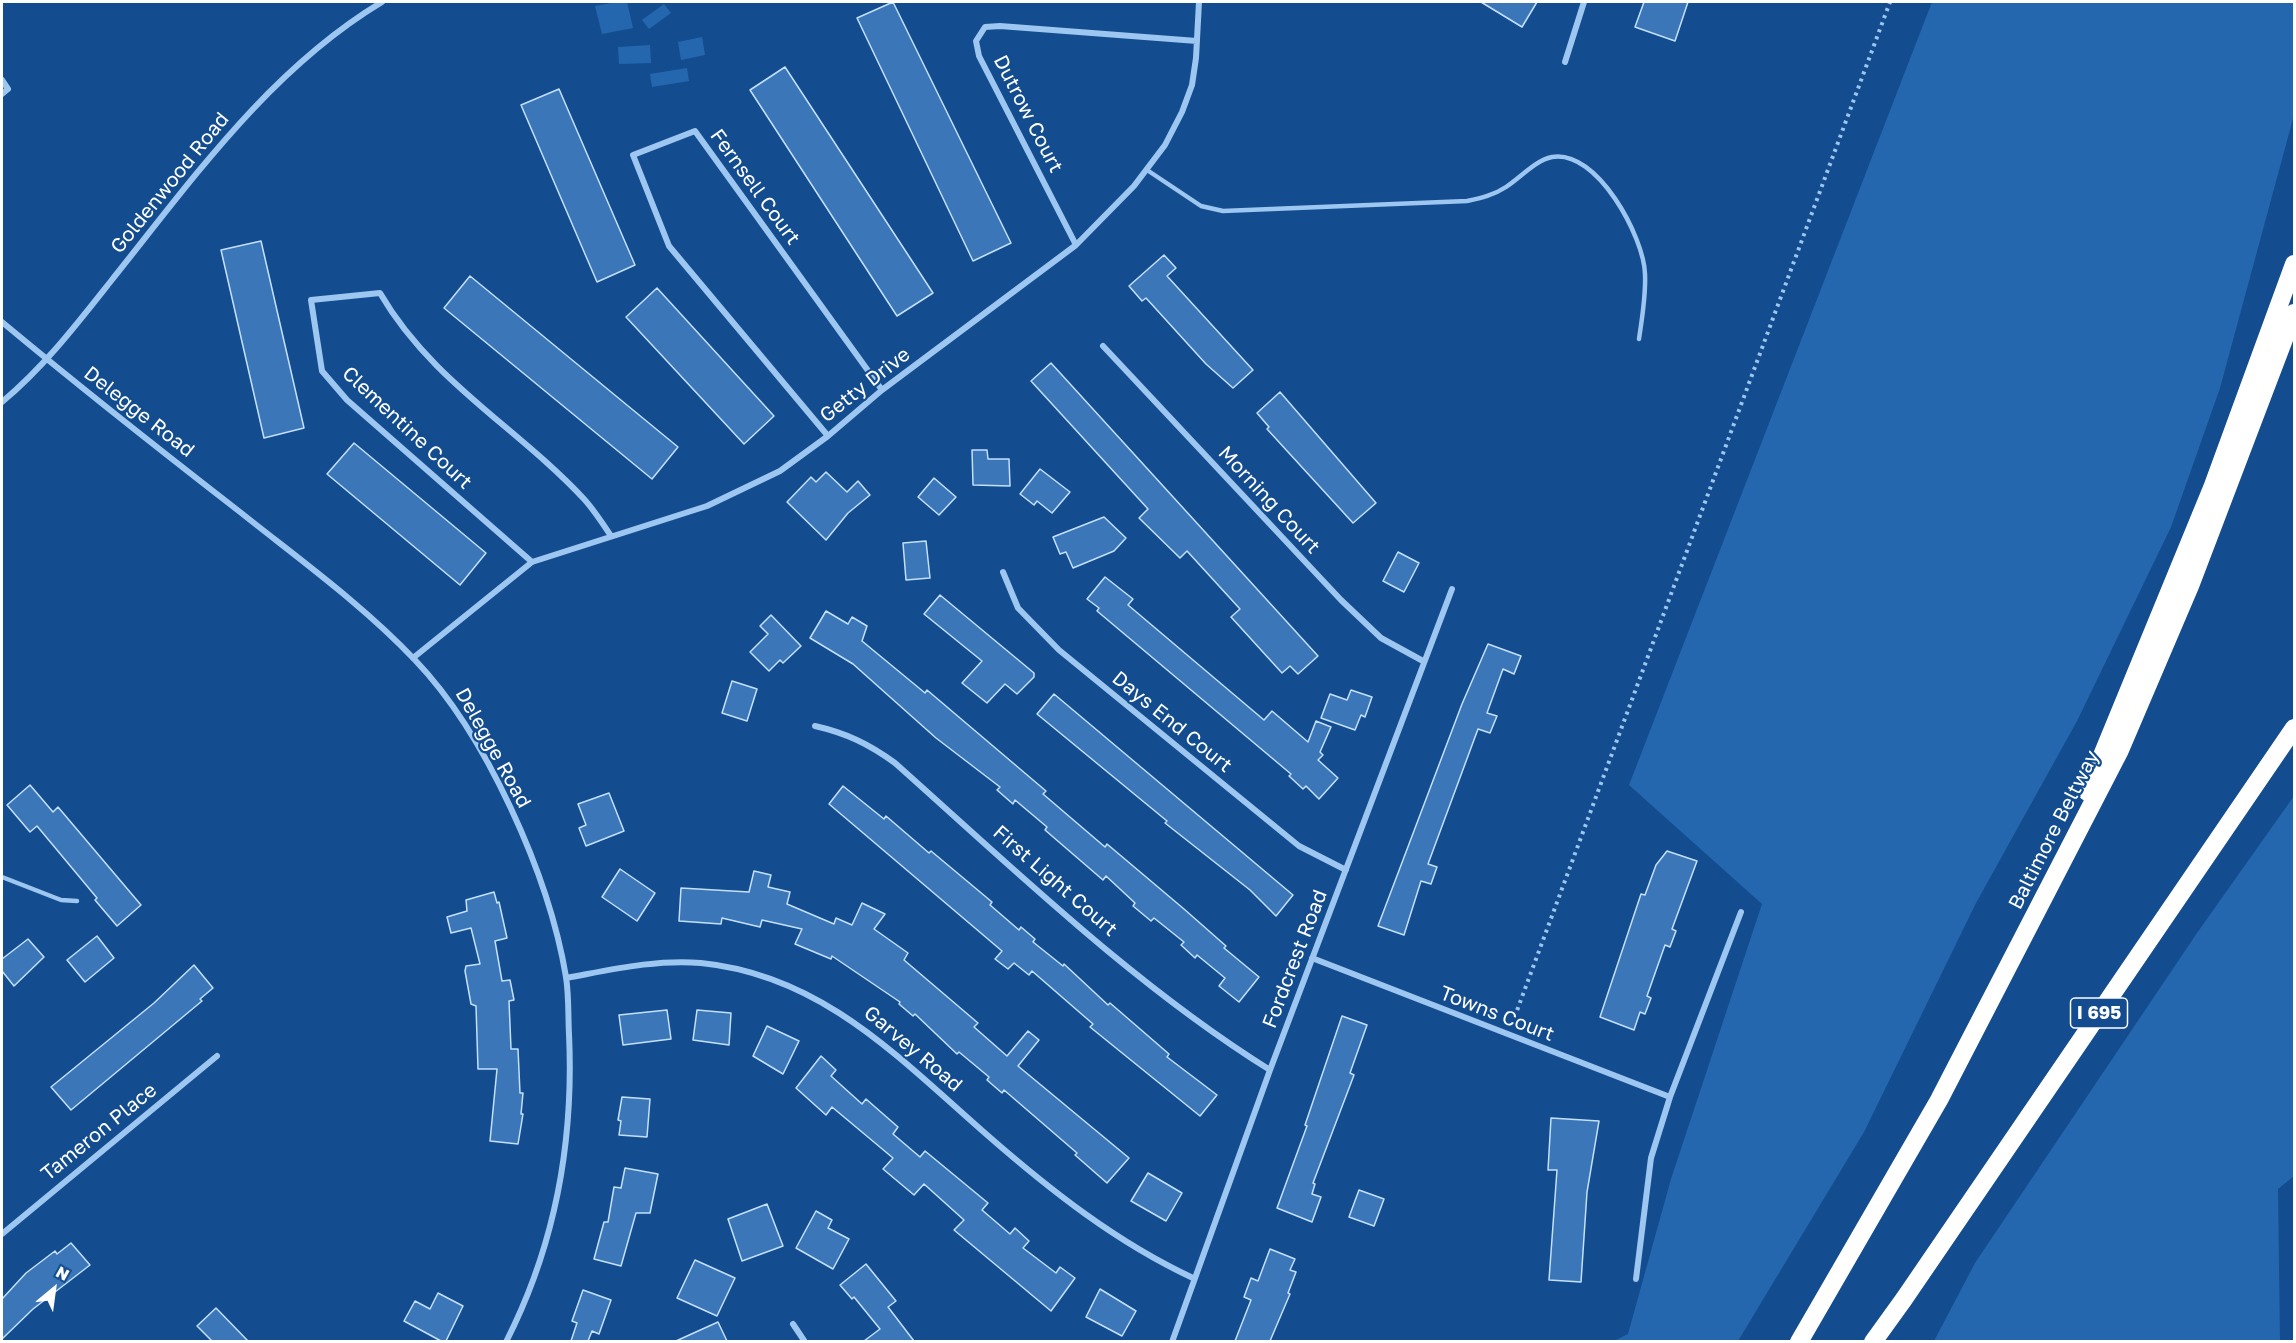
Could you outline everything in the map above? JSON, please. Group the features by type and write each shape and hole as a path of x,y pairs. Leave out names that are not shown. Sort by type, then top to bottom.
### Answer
{"highway":[{"path":"2071,843 2100,758 2246,403 2295,264"},
{"name":"Baltimore Beltway","path":"1798,1341 1939,1100 2006,975 2120,750 2229,488 2295,313"},
{"name":"I 695","path":"1873,1341 1905,1299 2295,728"},
{"path":"1885,1341 1905,1299"}],"street":[{"name":"Goldenwood Road","path":"2,402 48,361 224,141 266,94 357,16 382,2"},
{"name":"Getty Drive","path":"413,658 532,562 707,506 780,471 828,436 882,390 1076,245 1098,220 1119,203 1147,170 1165,145 1182,112 1192,86 1199,2"},
{"path":"1565,62 1584,2"},
{"name":"Dutrow Court","path":"1076,245 980,56 976,41 979,34 985,27 1000,26 1197,41"},
{"path":"2,80 8,88 2,94"},
{"name":"Fernsell Court","path":"828,436 669,246 633,155 695,131 882,390"},
{"name":"Clementine Court","path":"532,562 347,400 322,371 311,300 380,293 402,329 426,358 564,479 586,501 611,536"},
{"name":"Delegge Road","path":"2,322 48,361 301,560 413,658 458,713 504,793 530,856 566,978 569,1095 563,1171 541,1262 506,1341"},
{"name":"Morning Court","path":"1103,346 1341,600 1381,638 1423,661"},
{"name":"Days End Court","path":"1003,572 1018,608 1059,650 1299,846 1346,870"},
{"name":"Fordcrest Road","path":"1172,1341 1270,1070 1452,589"},
{"name":"First Light Court","path":"815,726 847,734 873,747 895,763 1030,884 1202,1027 1270,1070"},
{"path":"1636,1279 1651,1158 1670,1097 1741,912"},
{"name":"Towns Court","path":"1312,958 1670,1097"},
{"name":"Garvey Road","path":"566,978 664,963 698,963 751,972 816,999 872,1034 988,1136 1097,1224 1155,1260 1193,1278"},
{"name":"Tameron Place","path":"2,1233 217,1056"},
{"path":"793,1324 806,1341"}],"lane":[{"path":"1147,170 1201,206 1223,212 1467,201 1505,188 1545,159 1567,157 1599,178 1623,212 1641,249 1646,273 1639,339"},
{"path":"2,877 61,900 77,901"}],"path":[{"path":"1508,1036 1890,2"}],"shaded area":[{"path":"627,2 633,28 602,34 595,6"},
{"path":"1932,2 2294,2 2294,115 2220,388 2171,527 2077,721 1976,903 1864,1132 1738,1341 1614,1341 1628,1334 1671,1179 1762,904 1629,785"},
{"path":"664,4 671,13 649,29 642,20"},
{"path":"702,37 705,55 681,60 678,42"},
{"path":"650,45 651,63 619,64 618,47"},
{"path":"687,68 689,81 652,87 650,74"},
{"path":"2294,796 2294,1176 2278,1189 2280,1341 1934,1341 1975,1263 2197,933"}],"building":[{"path":"893,2 1011,243 973,261 857,18"},
{"path":"1481,2 1537,2 1522,27"},
{"path":"1644,2 1688,2 1675,41 1635,27"},
{"path":"785,67 933,293 897,316 750,90"},
{"path":"559,89 635,265 597,282 521,105"},
{"path":"261,241 304,428 264,438 221,250"},
{"path":"1164,255 1176,268 1167,276 1253,370 1233,388 1206,364 1146,298 1142,301 1129,286"},
{"path":"470,276 678,447 652,479 444,308"},
{"path":"657,288 774,416 744,444 626,317"},
{"path":"1051,363 1318,656 1298,674 1290,666 1282,673 1231,617 1240,609 1187,551 1180,558 1139,518 1148,509 1031,381"},
{"path":"1280,392 1376,503 1353,523 1267,429 1269,427 1257,413"},
{"path":"354,443 486,553 460,585 327,474"},
{"path":"972,450 987,450 988,459 1009,459 1010,486 973,485"},
{"path":"1040,469 1070,492 1052,513 1037,501 1034,505 1020,494"},
{"path":"826,472 847,492 858,481 870,495 848,513 826,540 787,502 811,477 816,482"},
{"path":"934,478 956,497 939,515 918,497"},
{"path":"1104,517 1126,538 1114,551 1073,568 1066,552 1060,554 1053,537"},
{"path":"926,541 930,578 906,580 903,543"},
{"path":"1398,552 1419,563 1404,592 1383,581"},
{"path":"1105,577 1133,599 1128,605 1264,720 1272,711 1308,742 1316,721 1331,727 1320,752 1323,755 1318,760 1338,778 1319,799 1306,786 1303,789 1289,776 1291,774 1097,611 1099,608 1087,599"},
{"path":"940,595 1034,673 1034,677 1017,694 1005,684 987,703 962,683 982,661 924,614"},
{"path":"826,611 848,624 852,617 867,626 862,641 925,693 927,690 1046,791 1043,794 1105,847 1107,844 1184,909 1226,946 1224,948 1259,977 1239,1002 1219,986 1225,978 1197,955 1195,958 1181,945 1184,942 1154,918 1151,921 1133,906 1135,903 1106,876 1103,880 1045,830 1047,827 1015,800 1013,804 997,790 1000,787 936,738 853,664 810,638"},
{"path":"771,615 801,646 783,663 780,660 769,671 750,652 768,634 760,626"},
{"path":"1488,644 1521,656 1514,674 1503,669 1487,713 1497,716 1490,733 1478,729 1428,864 1437,867 1431,884 1421,881 1404,935 1378,926 1462,704"},
{"path":"732,681 757,689 747,721 722,713"},
{"path":"1351,690 1372,697 1365,717 1361,715 1355,730 1321,718 1330,694 1347,700"},
{"path":"1054,694 1293,895 1276,916 1250,890 1165,823 1167,821 1037,714"},
{"path":"30,785 53,812 58,807 141,905 117,926 95,900 97,898 37,826 30,832 7,805"},
{"path":"843,786 884,819 886,816 929,853 931,851 992,902 990,905 1019,930 1021,927 1035,939 1033,942 1063,966 1064,964 1108,1005 1110,1003 1169,1054 1167,1057 1217,1095 1200,1116 1090,1027 1093,1024 1032,971 1029,975 1014,963 1008,969 995,959 1002,951 829,804"},
{"path":"609,793 624,831 586,846 579,828 586,825 578,804"},
{"path":"1667,851 1697,861 1672,929 1676,931 1670,947 1665,945 1647,996 1651,998 1645,1014 1640,1012 1634,1030 1600,1017 1641,894 1645,895 1656,865"},
{"path":"620,869 655,893 637,921 602,897"},
{"path":"754,871 771,875 768,887 790,892 787,904 834,924 836,918 852,925 862,903 885,914 874,929 908,953 904,960 978,1023 974,1027 1007,1056 1028,1031 1039,1040 1018,1066 1129,1158 1107,1183 1075,1155 1077,1153 1004,1090 1002,1093 987,1080 989,1077 959,1052 957,1054 915,1014 913,1016 899,1004 900,1002 832,956 831,959 795,944 802,929 762,920 760,927 722,918 721,924 679,921 681,888 749,892"},
{"path":"494,892 497,903 499,902 507,938 495,941 502,981 510,980 514,1000 509,1001 511,1049 518,1049 520,1093 523,1093 521,1114 523,1114 518,1144 490,1141 497,1069 478,1069 476,1006 471,1004 465,971 466,966 480,964 471,928 451,933 447,917 467,911 466,900"},
{"path":"97,936 114,958 85,982 67,960"},
{"path":"28,939 44,957 14,986 2,971 2,959"},
{"path":"194,965 213,988 200,999 202,1001 71,1110 51,1087 154,1003"},
{"path":"667,1010 671,1039 623,1045 619,1015"},
{"path":"697,1010 731,1013 729,1045 693,1040"},
{"path":"1342,1016 1367,1025 1350,1073 1354,1075 1313,1183 1315,1184 1312,1194 1321,1197 1312,1222 1277,1208 1307,1126 1305,1125"},
{"path":"767,1026 799,1041 783,1074 753,1056"},
{"path":"821,1056 836,1070 831,1076 862,1104 866,1099 898,1127 893,1134 920,1157 925,1151 988,1203 982,1210 1010,1234 1015,1228 1029,1241 1023,1248 1056,1273 1060,1267 1075,1278 1051,1311 954,1230 964,1220 924,1184 914,1195 883,1169 893,1158 832,1107 826,1115 796,1088"},
{"path":"622,1097 650,1099 647,1137 619,1135 621,1121 618,1120"},
{"path":"1551,1118 1599,1121 1587,1192 1581,1282 1549,1280 1557,1170 1548,1170"},
{"path":"625,1168 658,1174 650,1213 636,1213 621,1266 594,1259 604,1222 608,1222 614,1187 621,1188"},
{"path":"1148,1173 1182,1193 1166,1221 1131,1201"},
{"path":"1359,1190 1384,1199 1374,1226 1349,1217"},
{"path":"767,1204 783,1246 742,1261 728,1219"},
{"path":"816,1211 832,1220 828,1228 849,1239 833,1269 796,1248"},
{"path":"71,1243 90,1265 33,1309 2,1339 2,1299 26,1273 55,1251 57,1254"},
{"path":"1270,1249 1295,1259 1290,1270 1296,1272 1288,1293 1290,1294 1270,1341 1235,1341 1251,1300 1244,1297 1251,1278 1258,1281"},
{"path":"695,1260 735,1278 717,1316 677,1298"},
{"path":"866,1264 896,1301 888,1307 914,1341 864,1341 880,1329 854,1297 852,1299 840,1285"},
{"path":"1100,1289 1136,1311 1122,1336 1086,1317"},
{"path":"583,1290 611,1300 599,1334 592,1331 588,1341 571,1341 577,1323 572,1321"},
{"path":"438,1293 463,1306 446,1341 441,1341 404,1321 415,1301 430,1309"},
{"path":"216,1308 248,1341 212,1341 197,1326"},
{"path":"718,1322 727,1341 676,1341"}]}
